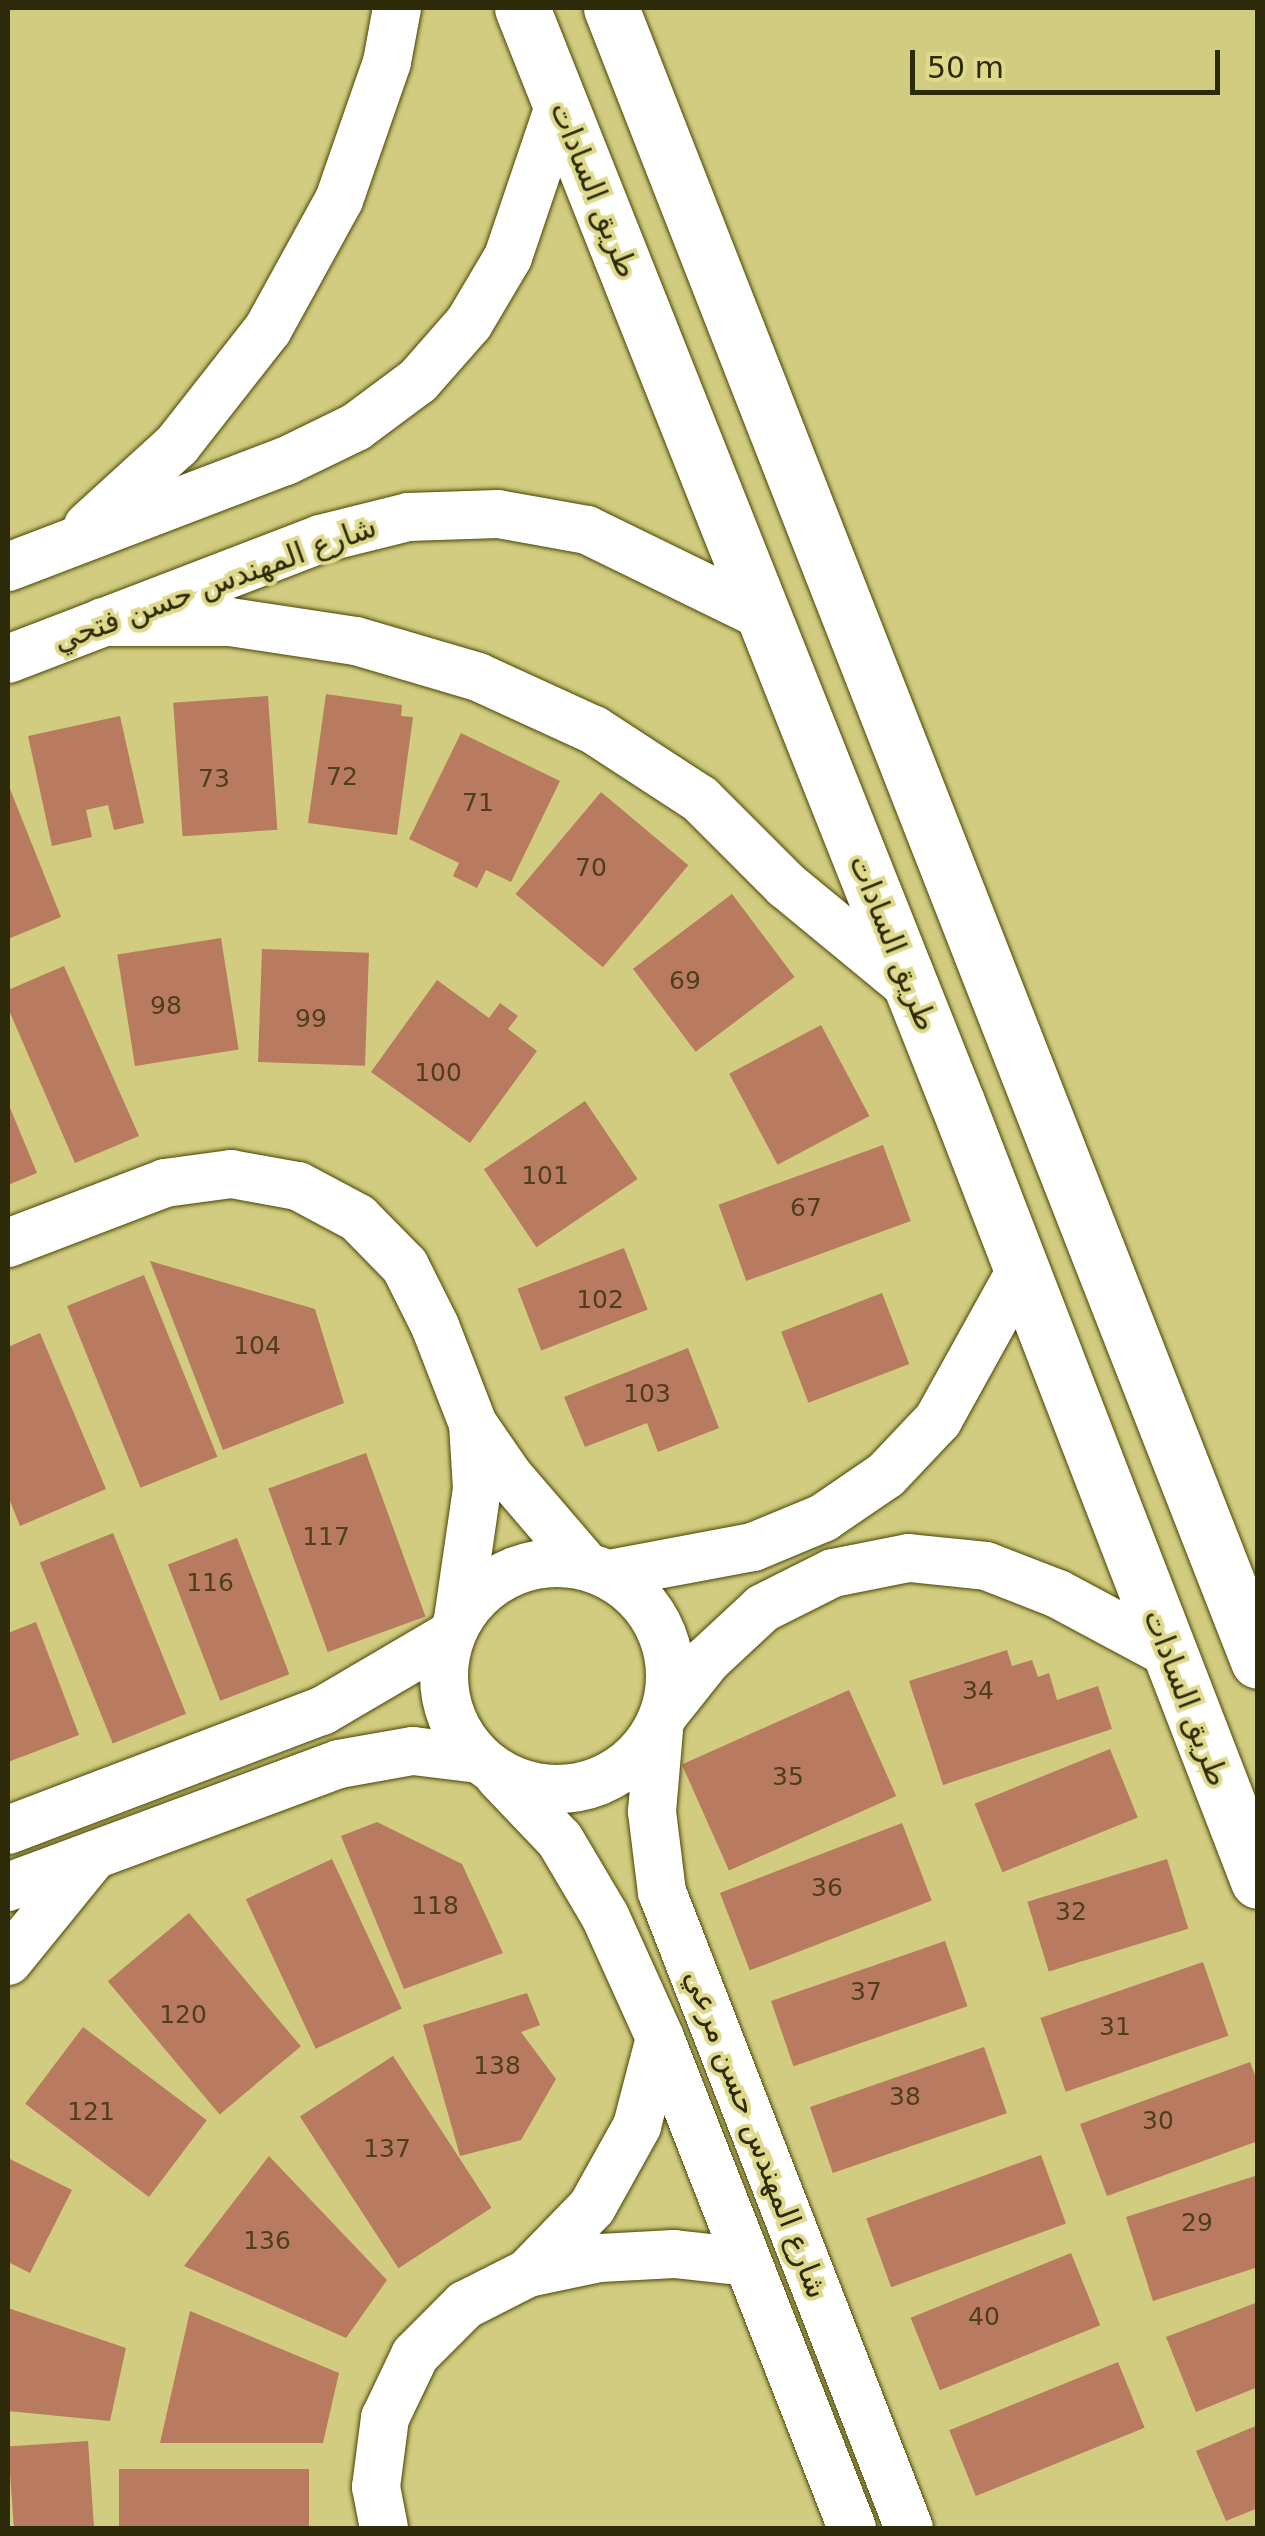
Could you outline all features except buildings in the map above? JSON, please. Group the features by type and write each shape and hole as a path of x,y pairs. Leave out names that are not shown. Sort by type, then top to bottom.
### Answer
{"main road":[{"name":"طريق السادات","path":"522,8 911,988 1258,1881"},
{"path":"611,8 1258,1661"},
{"path":"911,988 985,961"}],"street":[{"path":"69,543 177,445 268,329 339,200 387,62 397,8"},
{"path":"8,567 286,461 356,427 418,380 469,323 508,257 560,104"},
{"name":"شارع المهندس حسن فتحي","path":"8,659 320,540 408,517 498,514 587,530 763,616"},
{"path":"102,622 230,622 338,638 478,677 594,730 700,798 786,885 911,988"},
{"path":"8,1243 164,1184 232,1174 298,1186 358,1218 405,1266 435,1326 472,1424 508,1475 597,1570 650,1610 666,1643 671,1678 661,1722"},
{"path":"8,1830 322,1711 454,1627 498,1578 534,1564 597,1570 753,1547 824,1518 886,1475 938,1420 1020,1272"},
{"path":"472,1424 477,1489 442,1682 448,1711 460,1737 489,1767"},
{"path":"8,1887 339,1764 413,1751 489,1767 552,1788 570,1788 605,1779 635,1758 707,1660 764,1608 833,1573 909,1558 986,1566 1058,1594 1170,1654"},
{"name":"شارع المهندس حسن مرعي","path":"661,1722 652,1812 662,1892 909,2528"},
{"name":"شارع المهندس حسن مرعي","path":"489,1767 560,1840 606,1916 660,2038 852,2528"},
{"path":"8,1961 96,1852"},
{"path":"606,1916 621,1900 641,1892 662,1892"},
{"path":"528,2273 592,2207 637,2126 660,2038"},
{"path":"384,2528 376,2487 385,2418 415,2355 465,2305 528,2273 600,2258 674,2254 748,2262"}]}
